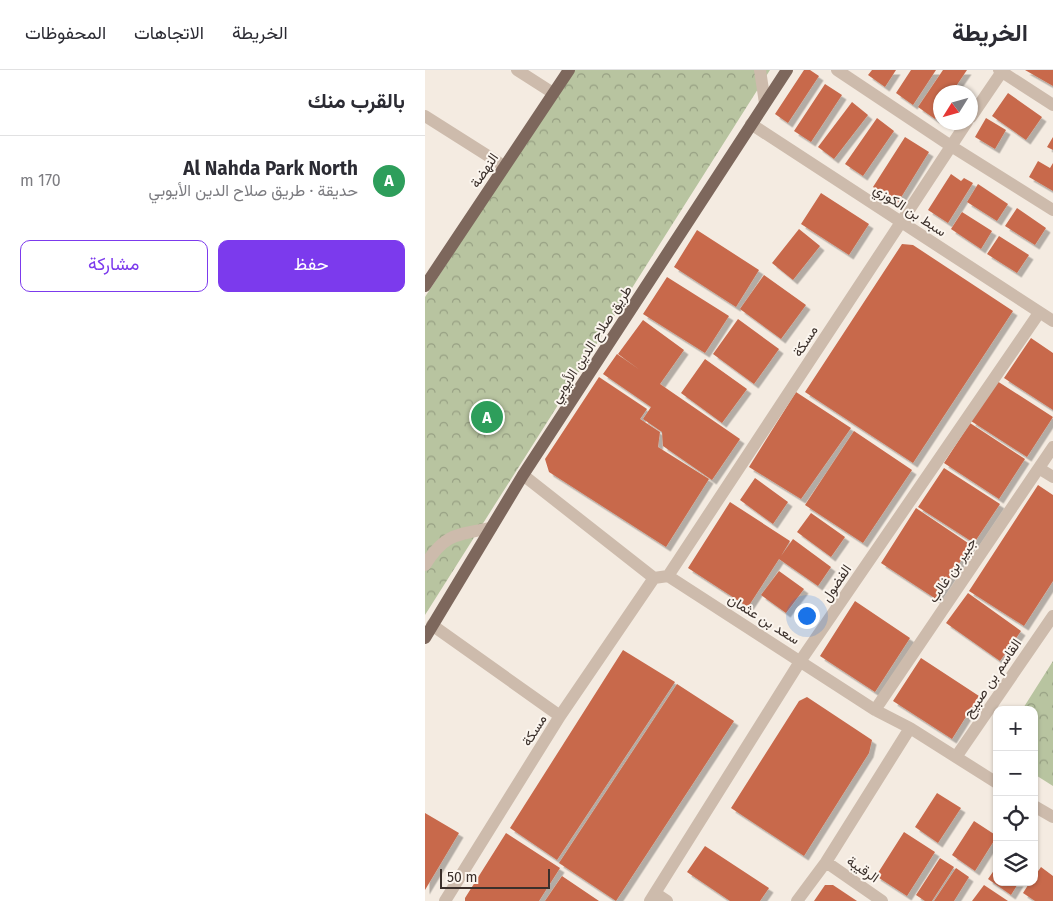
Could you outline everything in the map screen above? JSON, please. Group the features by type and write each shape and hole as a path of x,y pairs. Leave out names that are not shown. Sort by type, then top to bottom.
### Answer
{"main road":[{"name":"النهضة","path":"425,286 569,70"},
{"name":"طريق صلاح الدين الأيوبي","path":"425,638 523,475 787,70"}],"street":[{"path":"517,70 553,93"},
{"path":"760,70 765,103"},
{"path":"837,70 951,146 1053,210"},
{"path":"978,106 1001,71 1053,105"},
{"path":"425,116 504,166"},
{"name":"سبط بن الكوزي","path":"751,124 1053,321"},
{"name":"مسكة","path":"668,576 962,130"},
{"name":"الفضول","path":"652,897 801,660 1039,313"},
{"name":"جبير بن غالب","path":"875,710 1040,469 1053,447"},
{"path":"1040,469 1053,477"},
{"path":"523,475 654,578 668,576"},
{"path":"425,564 437,546 456,535 491,528"},
{"name":"سعد بن عثمان","path":"668,576 801,660 875,710 910,728 993,780"},
{"name":"مسكة","path":"445,901 560,716 654,578"},
{"name":"القاسم بن صبيح","path":"956,757 1053,616"},
{"path":"432,625 560,716"},
{"path":"797,901 826,862 910,728"},
{"path":"1038,808 1053,817"},
{"name":"الرقيبة","path":"826,862 882,901"},
{"path":"652,897 667,901"}],"green space":[{"path":"572,70 770,70 425,615 425,297"},
{"path":"1053,661 1053,786 1038,777 1038,706 1025,706"}],"building":[{"path":"804,70 810,70 819,76 788,123 775,114"},
{"path":"872,70 896,70 885,87 868,75"},
{"path":"911,70 936,70 913,105 896,93"},
{"path":"943,70 967,70 957,85 933,85 933,118 918,107"},
{"path":"1025,70 1053,70 1053,86"},
{"path":"825,84 842,95 811,142 794,131"},
{"path":"1008,93 1042,117 1026,140 992,116"},
{"path":"852,102 868,115 834,159 818,147"},
{"path":"877,118 894,131 863,176 845,164"},
{"path":"986,118 1006,130 995,149 975,137"},
{"path":"905,137 929,152 897,204 873,187"},
{"path":"1053,137 1053,150 1047,147"},
{"path":"1038,161 1050,168 1053,163 1053,191 1029,177"},
{"path":"951,174 961,181 964,178 973,183 948,223 928,210"},
{"path":"978,184 1008,204 997,221 967,202"},
{"path":"821,193 869,224 849,255 801,224"},
{"path":"1017,208 1046,228 1035,245 1005,226"},
{"path":"962,212 992,231 981,249 951,229"},
{"path":"799,229 820,246 793,280 772,263"},
{"path":"697,230 759,270 736,307 674,267"},
{"path":"999,236 1029,255 1017,273 987,254"},
{"path":"902,244 913,245 1013,311 913,463 805,392"},
{"path":"764,275 806,305 781,339 740,309"},
{"path":"667,277 729,316 705,353 643,314"},
{"path":"738,319 779,349 754,384 713,354"},
{"path":"643,320 684,350 660,384 740,439 712,480 663,446 662,432 643,419 651,407 603,374 617,354 640,370 618,354"},
{"path":"1031,338 1053,353 1053,410 1004,378"},
{"path":"705,359 747,389 722,423 681,393"},
{"path":"599,377 647,409 640,419 660,432 658,447 709,479 666,547 549,472 545,459"},
{"path":"997,381 1053,417 1027,457 971,421"},
{"path":"796,392 851,428 801,499 749,467"},
{"path":"970,423 1025,459 999,499 944,463"},
{"path":"854,431 912,470 863,543 805,505"},
{"path":"944,468 1000,504 974,543 918,507"},
{"path":"755,478 788,502 773,524 740,500"},
{"path":"1038,485 1053,495 1053,581 1024,626 969,591"},
{"path":"730,502 790,541 781,556 793,539 831,567 818,586 779,559 748,607 688,568"},
{"path":"916,508 971,545 936,599 881,563"},
{"path":"811,513 845,537 831,557 797,532"},
{"path":"779,571 804,589 786,613 761,595"},
{"path":"968,593 1021,631 1000,661 946,623"},
{"path":"855,601 910,638 875,692 820,656"},
{"path":"623,650 675,682 557,860 510,828"},
{"path":"921,658 979,696 952,739 893,701"},
{"path":"677,684 734,721 616,901 559,863"},
{"path":"807,697 872,740 869,753 804,856 731,808 799,701"},
{"path":"937,793 961,808 938,843 915,827"},
{"path":"425,813 459,833 425,890"},
{"path":"974,821 993,833 993,842 975,871 952,855"},
{"path":"904,832 935,852 907,896 876,876"},
{"path":"506,833 560,868 539,901 465,901 465,898"},
{"path":"705,846 769,888 760,901 730,901 687,872"},
{"path":"940,858 954,867 932,901 925,901 916,895"},
{"path":"1041,867 1053,876 1053,901 1035,901 1023,893 1027,886 1038,886 1038,871"},
{"path":"956,868 969,877 954,901 934,901"},
{"path":"993,872 993,882 988,879"},
{"path":"562,876 599,901 545,901"},
{"path":"825,885 833,885 857,901 814,901"},
{"path":"984,885 1008,901 972,901"},
{"path":"998,886 1017,886 1011,895"}],"place":[{"name":"Al Nahda Park North","path":"487,417"}]}
